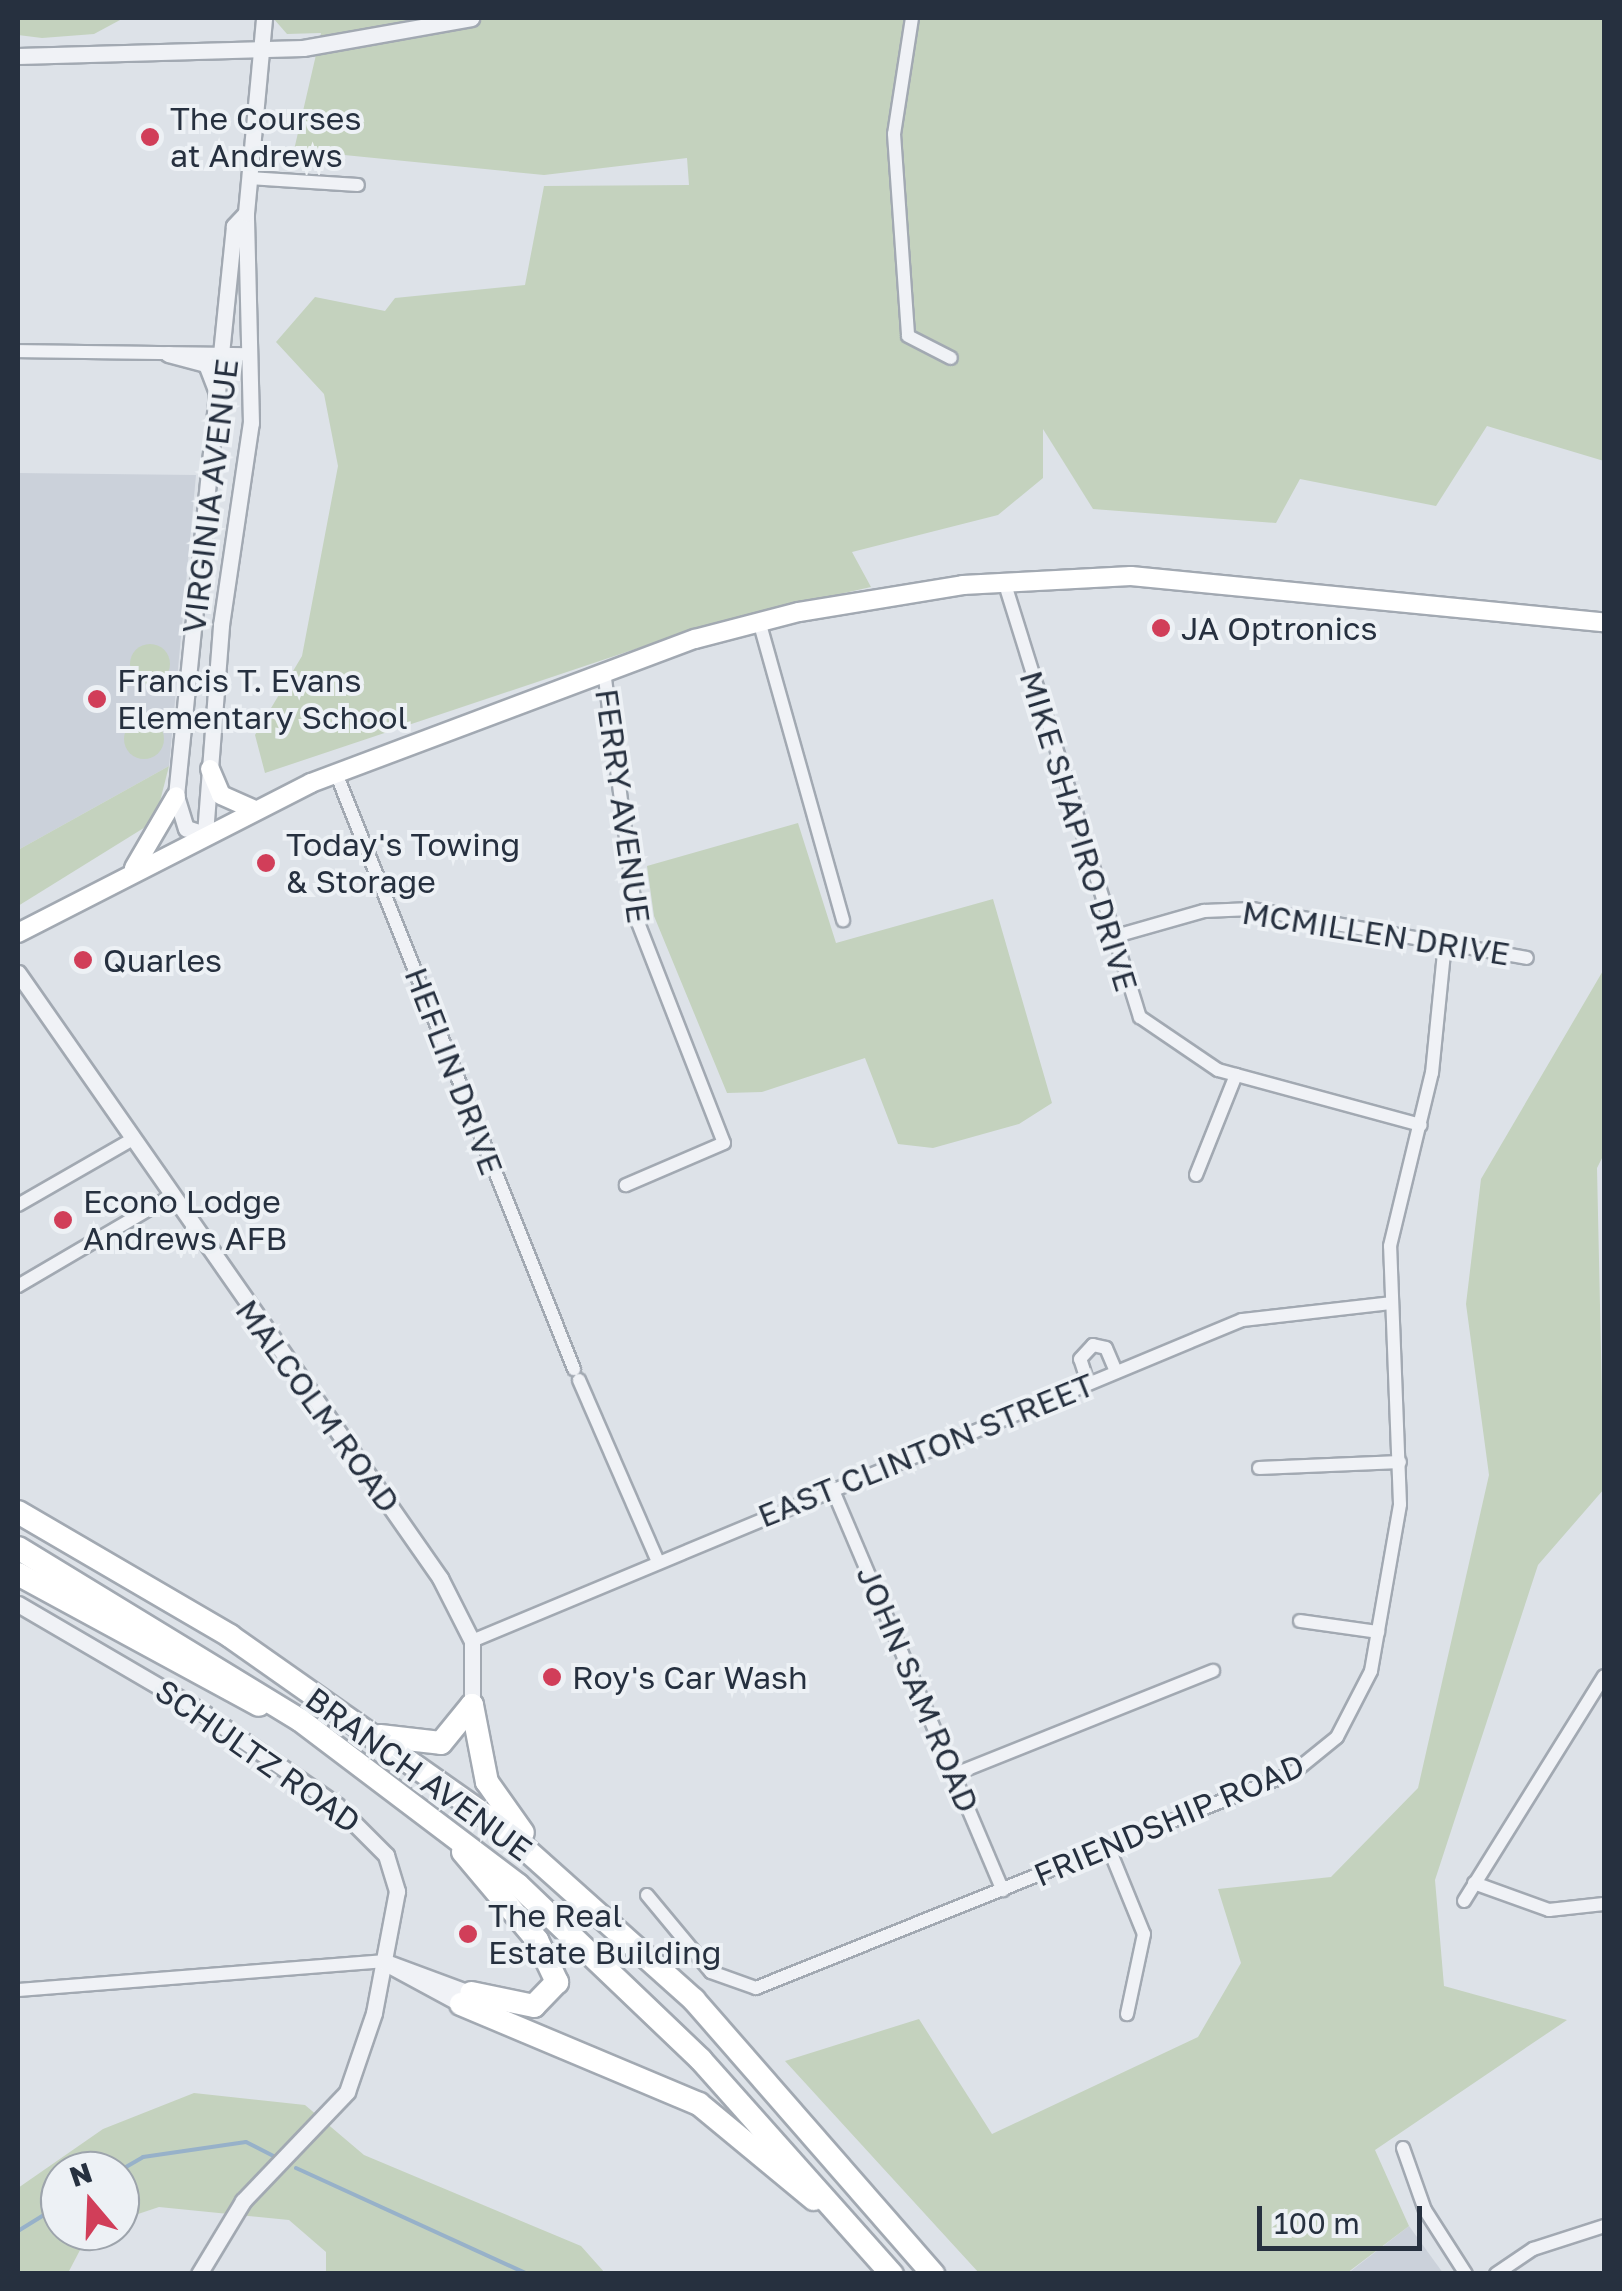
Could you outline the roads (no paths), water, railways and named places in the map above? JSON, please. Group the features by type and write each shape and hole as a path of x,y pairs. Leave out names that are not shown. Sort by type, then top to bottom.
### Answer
{"highway":[{"name":"BRANCH AVENUE","path":"18,1510 182,1605 495,1822 694,2000 933,2274"},
{"name":"BRANCH AVENUE","path":"18,1548 300,1720 439,1822 701,2060 892,2274"},
{"path":"18,1574 225,1692 300,1720"},
{"path":"347,1723 420,1747 441,1742 472,1705"},
{"path":"472,1705 487,1782 594,1909"},
{"path":"439,1822 537,1940 557,1982 548,2000 517,2008 465,1998"},
{"path":"465,1998 699,2104 877,2254"}],"main road":[{"path":"18,933 205,834 336,773 604,671 759,621 1004,580 1212,579 1604,622"},
{"path":"210,769 221,795 255,810"},
{"path":"128,875 176,796"}],"street":[{"name":"VIRGINIA AVENUE","path":"176,796 221,407 236,354 264,18"},
{"path":"18,56 263,50 377,40 471,18"},
{"path":"912,18 894,134 908,336 951,358"},
{"path":"249,178 358,185"},
{"path":"18,352 236,354"},
{"path":"168,354 212,368 221,407"},
{"name":"VIRGINIA AVENUE","path":"205,834 245,483 252,373 236,354"},
{"name":"MIKE SHAPIRO DRIVE","path":"1004,580 1109,938 1140,1018 1188,1057 1236,1075 1421,1125"},
{"path":"759,621 843,920"},
{"name":"FERRY AVENUE","path":"604,671 634,904 666,998 724,1143 626,1184"},
{"name":"HEFLIN DRIVE","path":"336,773 576,1374 658,1562"},
{"path":"176,796 186,828 205,834"},
{"name":"MCMILLEN DRIVE","path":"1109,938 1236,908 1527,958"},
{"name":"FRIENDSHIP ROAD","path":"647,1895 732,1986 798,1973 1318,1756 1359,1705 1378,1632 1400,1462 1390,1246 1421,1125 1446,944"},
{"name":"MALCOLM ROAD","path":"18,973 440,1578 472,1641 472,1705"},
{"path":"1196,1175 1236,1075"},
{"path":"18,1205 131,1140"},
{"path":"18,1286 170,1196"},
{"name":"EAST CLINTON STREET","path":"472,1641 832,1488 1268,1312 1390,1303"},
{"path":"1088,1384 1087,1348 1106,1348 1116,1372"},
{"path":"1259,1468 1400,1462"},
{"name":"JOHN SAM ROAD","path":"832,1488 1003,1890"},
{"name":"SCHULTZ ROAD","path":"18,1604 201,1710 365,1827 397,1890 384,1962 346,2092 243,2202 199,2274"},
{"path":"1300,1621 1378,1632"},
{"path":"955,1774 1213,1671"},
{"path":"1464,1901 1604,1676"},
{"path":"1108,1846 1144,1934 1144,1966 1127,2014"},
{"path":"1474,1883 1549,1910 1604,1904"},
{"path":"18,1990 384,1962 465,1998"},
{"path":"1402,2148 1425,2210 1466,2274"},
{"path":"1496,2274 1533,2249 1604,2226"}],"waterway":[{"path":"140,2159 246,2142 275,2157"},
{"path":"296,2168 528,2274"},
{"path":"18,2231 40,2217"}],"place":[{"name":"The Courses at Andrews","path":"150,137"},
{"name":"JA Optronics","path":"1161,628"},
{"name":"Francis T. Evans Elementary School","path":"97,699"},
{"name":"Today's Towing & Storage","path":"266,863"},
{"name":"Quarles","path":"83,960"},
{"name":"Econo Lodge Andrews AFB","path":"63,1220"},
{"name":"Roy's Car Wash","path":"552,1677"},
{"name":"The Real Estate Building","path":"468,1934"}]}
